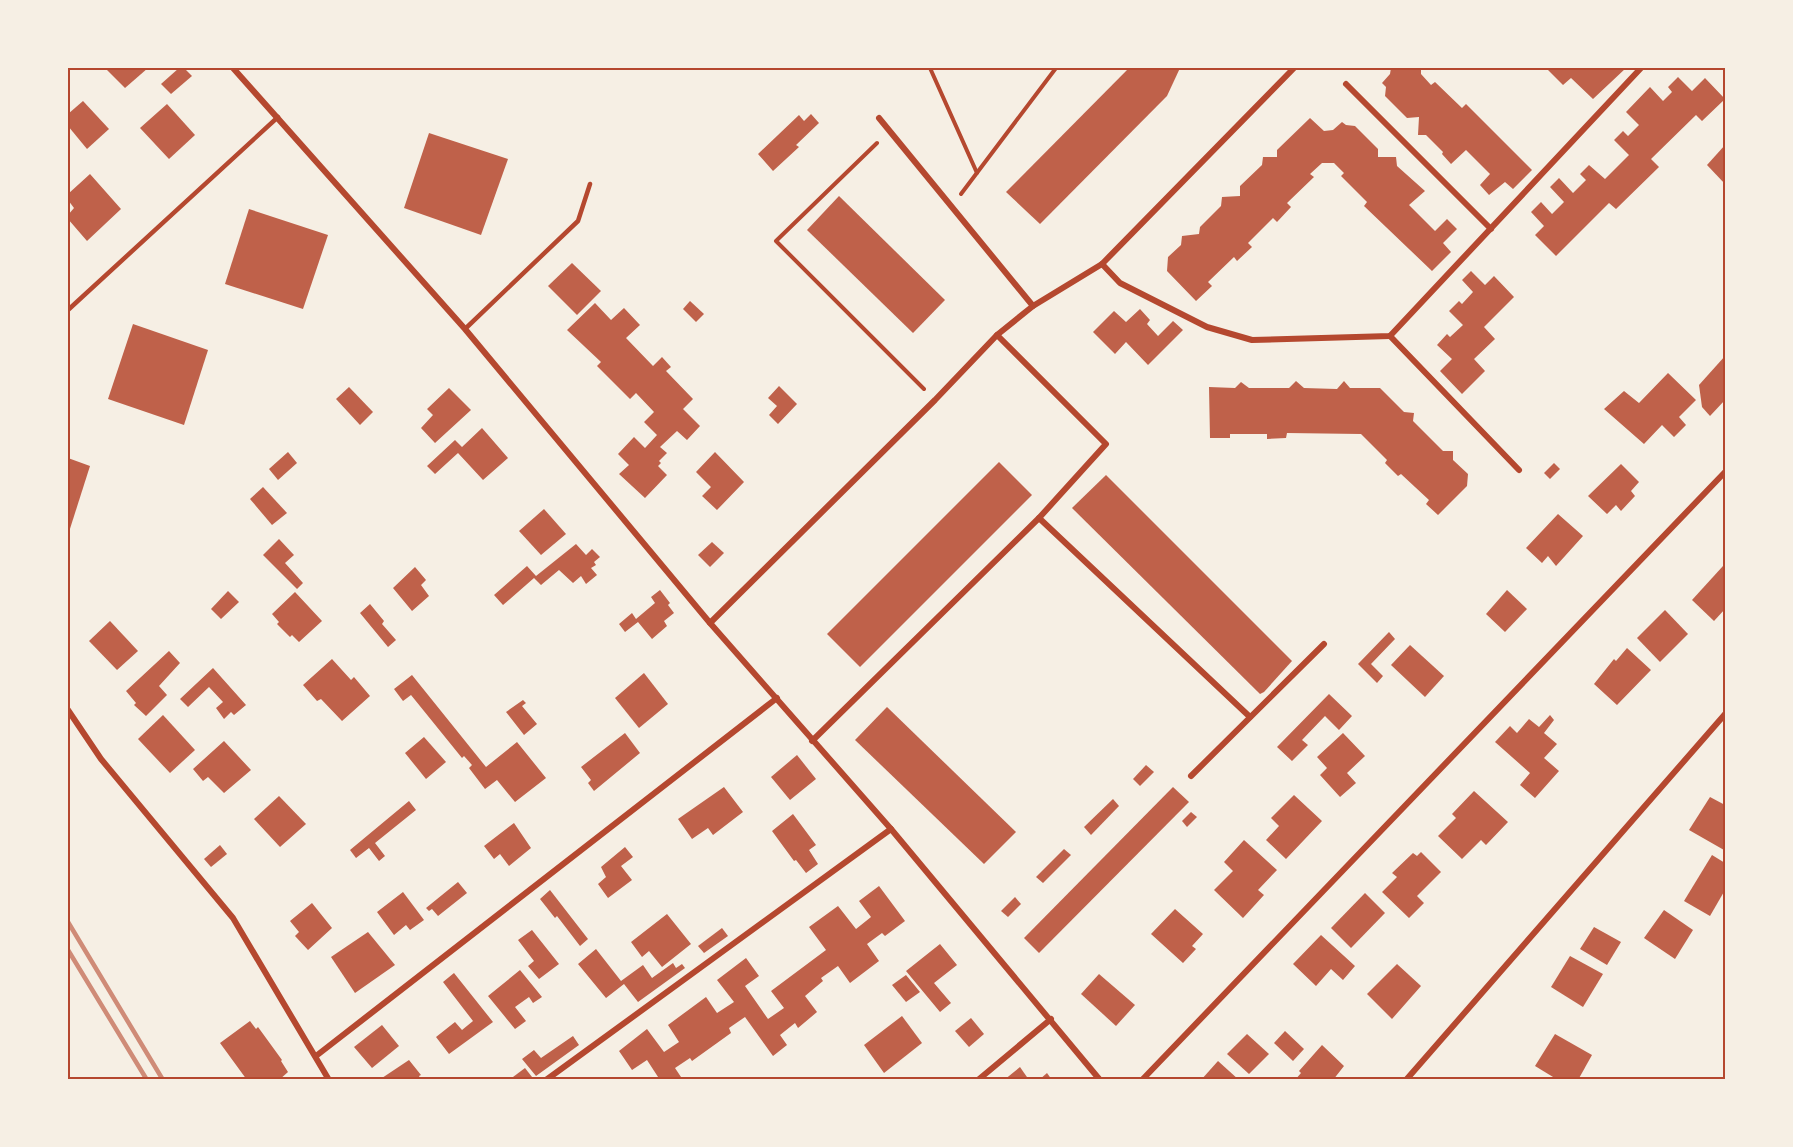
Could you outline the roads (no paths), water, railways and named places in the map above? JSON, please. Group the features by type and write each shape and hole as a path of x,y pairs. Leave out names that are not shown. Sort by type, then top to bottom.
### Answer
{"street":[{"path":"233,68 465,329 710,623 891,829 1100,1080"},
{"path":"710,623 935,400 997,335 1033,306 1102,264 1294,68"},
{"path":"1102,264 1120,283 1207,327 1252,340 1390,336 1641,68"},
{"path":"1346,84 1491,229"},
{"path":"879,118 1033,306"},
{"path":"812,741 1040,518 1106,444 997,335"},
{"path":"1390,336 1519,470"},
{"path":"1142,1080 1725,471"},
{"path":"1040,518 1250,717"},
{"path":"1191,776 1324,644"},
{"path":"316,1056 777,698"},
{"path":"68,710 101,759 233,918 329,1080"},
{"path":"1406,1080 1725,713"},
{"path":"546,1080 891,829"},
{"path":"978,1080 1051,1019"}],"lane":[{"path":"68,310 278,117"},
{"path":"465,329 578,221 590,184"}],"railway":[{"path":"68,922 163,1080"},
{"path":"68,950 147,1080"}]}
